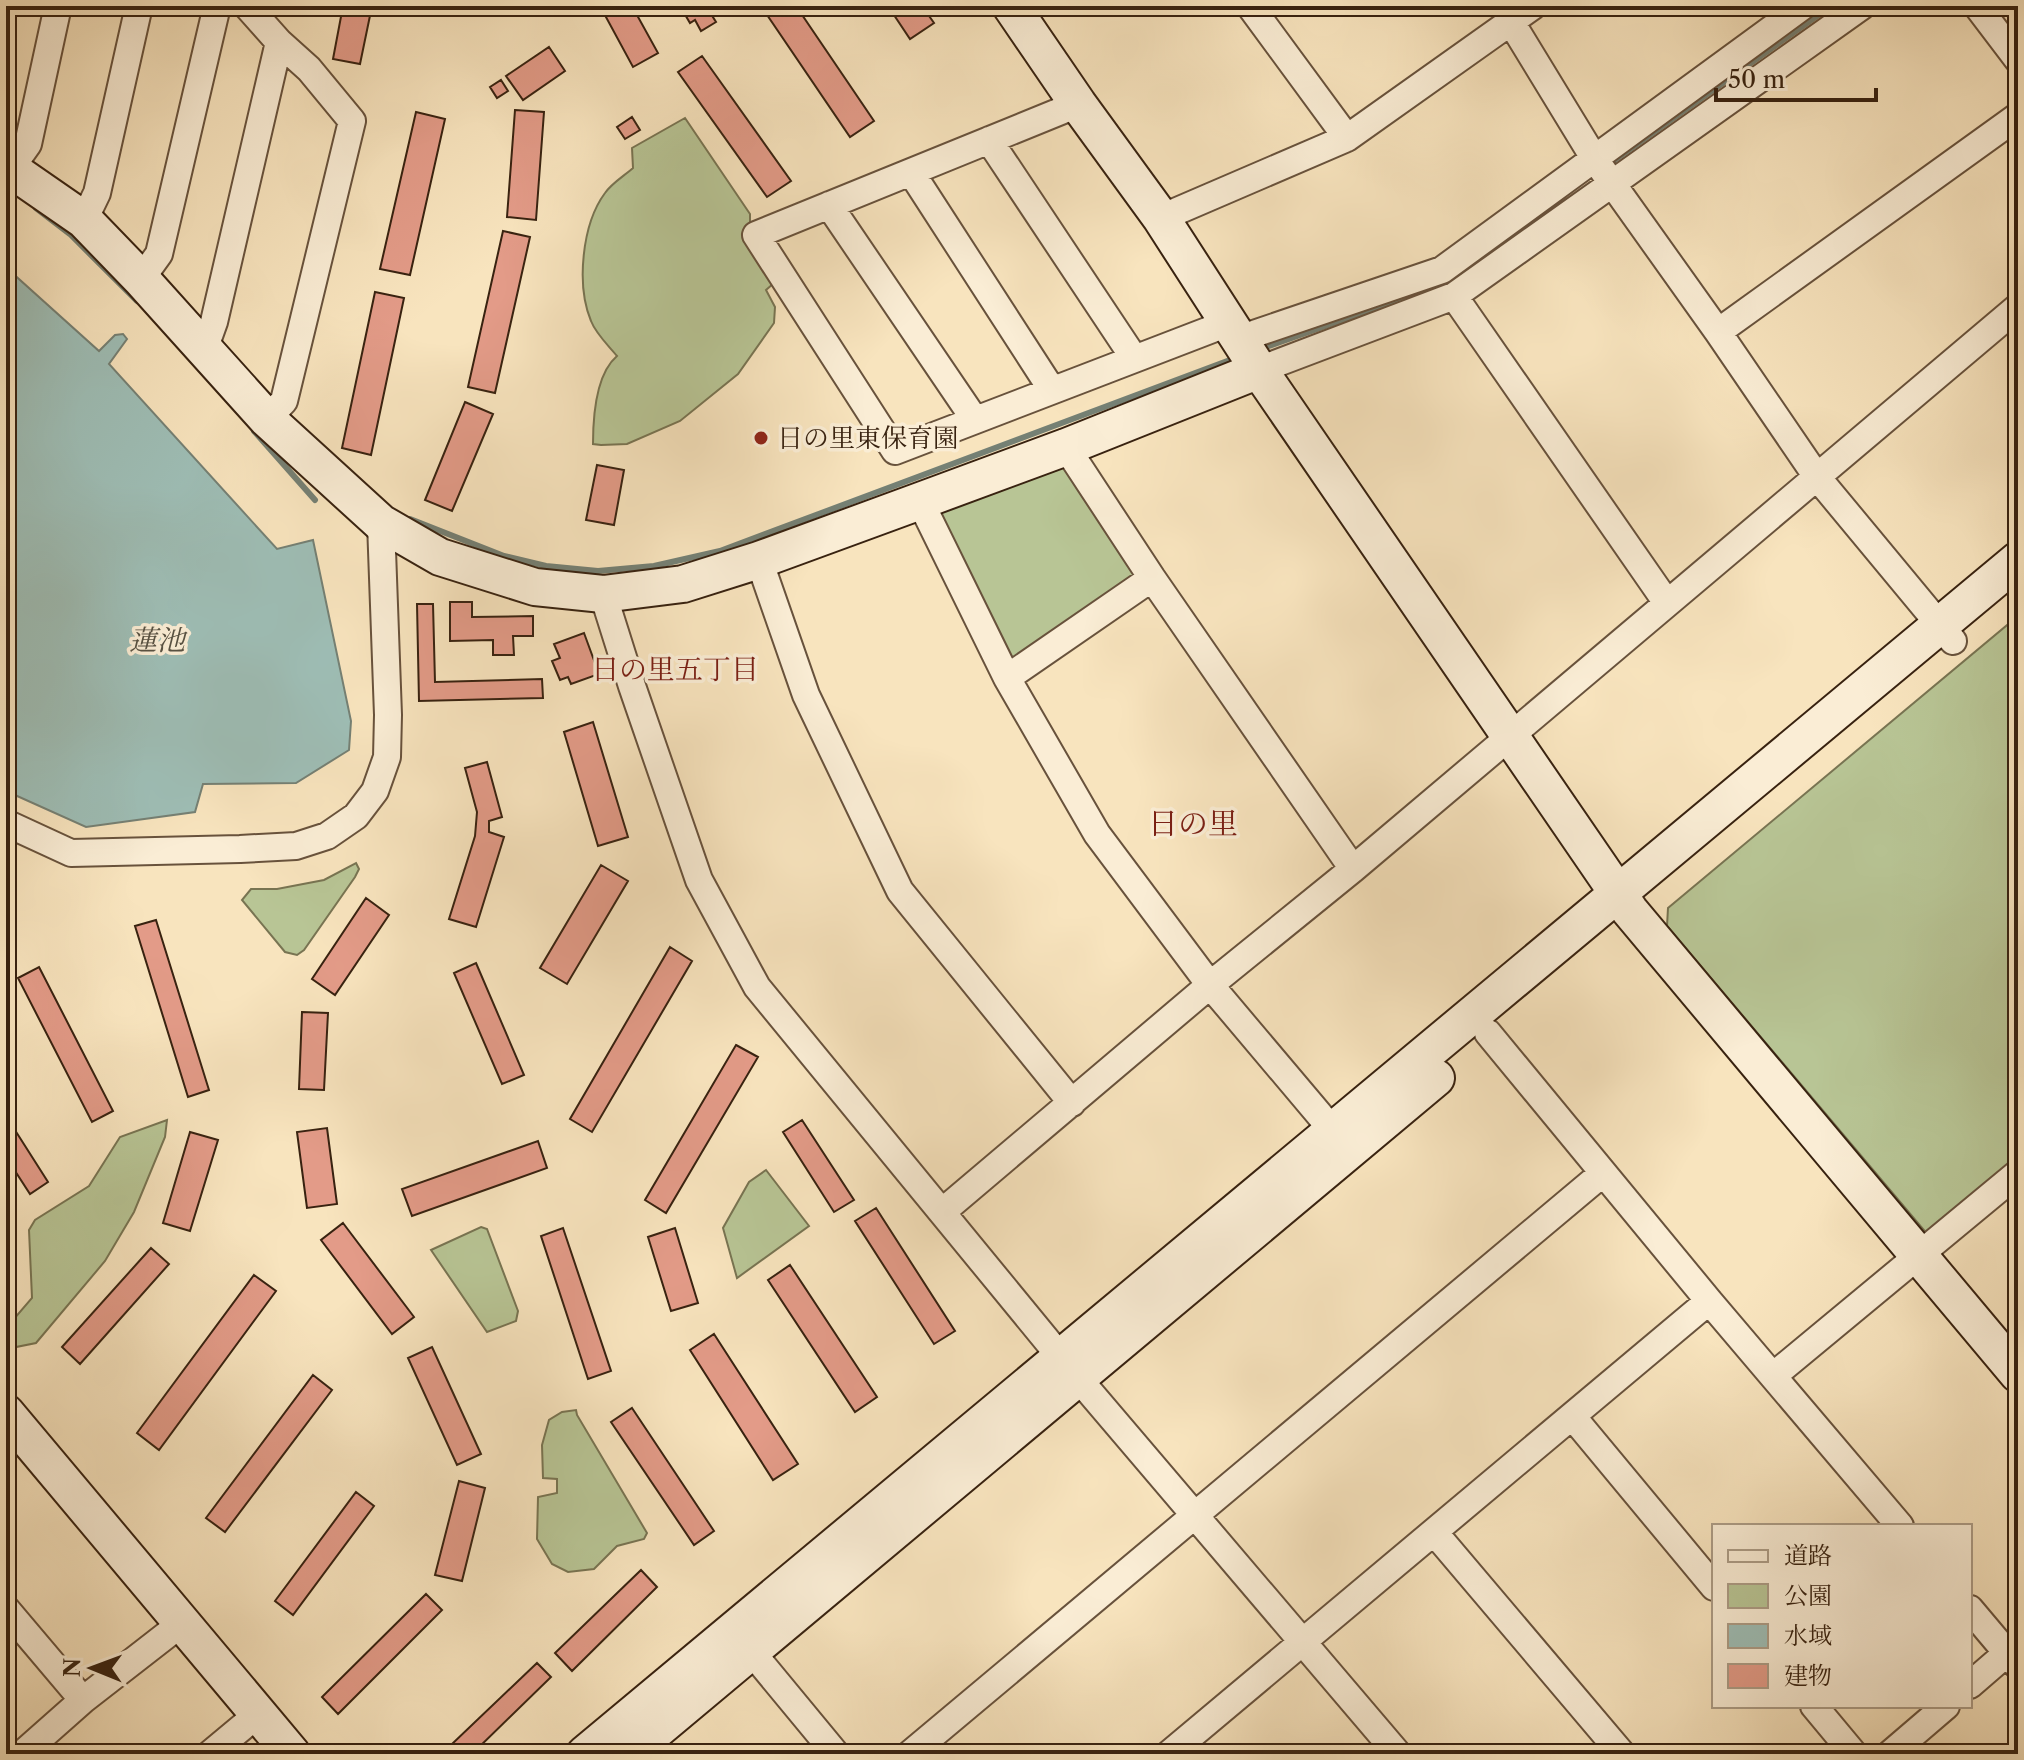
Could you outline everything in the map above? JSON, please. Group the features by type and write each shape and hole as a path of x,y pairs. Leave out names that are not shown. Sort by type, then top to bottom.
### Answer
{"street":[{"path":"58,6 28,144 9,167 84,220 267,419 381,523 440,557 535,587 603,594 683,584 759,560 1066,447 1454,296 1862,6"},
{"path":"84,220 97,193 139,6"},
{"path":"141,279 159,254 217,6"},
{"path":"247,6 279,42 309,69 352,121 284,401 267,419"},
{"path":"1011,6 1161,218 1259,370 1625,902 2018,1374"},
{"path":"1250,6 1347,138"},
{"path":"1161,218 1347,138 1533,6"},
{"path":"1078,104 756,235 895,451 1134,358 1442,270 1803,6"},
{"path":"1977,6 2018,60"},
{"path":"1511,22 1594,158 1817,477 1947,633"},
{"path":"204,350 214,322 279,42"},
{"path":"1718,332 2018,116"},
{"path":"989,140 1134,358"},
{"path":"911,172 1052,390"},
{"path":"829,205 975,420"},
{"path":"1454,296 1667,603"},
{"path":"942,1212 2018,307"},
{"path":"1066,447 1152,578 1353,869"},
{"path":"920,501 1007,678 1097,834 1210,985 1341,1141"},
{"path":"6,823 71,853 296,846 327,836 356,816 375,791 387,757 381,523"},
{"path":"759,560 806,695 900,891 1072,1103"},
{"path":"585,1754 1069,1367 1341,1141 1947,633 2018,560"},
{"path":"1007,678 1152,578"},
{"path":"1947,633 2018,587"},
{"path":"603,594 699,880 757,987 1069,1367 1398,1754"},
{"path":"1341,1141 1488,1033 1625,902"},
{"path":"1488,1033 1898,1524"},
{"path":"910,1754 1603,1173"},
{"path":"1773,1376 2018,1173"},
{"path":"1169,1754 1709,1301"},
{"path":"628,1754 1069,1367"},
{"path":"6,1413 292,1754"},
{"path":"1572,1416 1712,1585"},
{"path":"1434,1532 1614,1751"},
{"path":"6,1609 83,1700"},
{"path":"1972,1611 2013,1660 1972,1684"},
{"path":"22,1754 83,1700 182,1623"},
{"path":"750,1650 836,1754"},
{"path":"1816,1708 1854,1754"},
{"path":"1890,1754 1944,1708"},
{"path":"210,1754 258,1714"}],"green space":[{"path":"685,118 750,214 750,223 742,234 774,283 766,290 775,307 774,323 738,374 680,421 627,444 593,444 600,385 617,356 596,330 586,306 584,255 591,221 608,189 633,168 632,148"},
{"path":"1062,464 1137,571 1138,580 1022,661 1009,660 936,517 938,506"},
{"path":"2018,616 2018,1159 1928,1235 1667,926 1668,908"},
{"path":"356,863 359,869 355,877 304,950 297,955 285,952 242,900 251,889 277,889 324,880"},
{"path":"167,1120 165,1137 134,1212 105,1261 36,1343 16,1347 9,1332 13,1320 32,1298 29,1230 35,1220 89,1186 120,1137"},
{"path":"766,1170 809,1226 737,1278 723,1228 749,1182"},
{"path":"481,1227 487,1229 518,1311 516,1321 487,1332 431,1250"},
{"path":"576,1410 647,1533 644,1539 617,1546 594,1569 568,1572 552,1564 537,1539 538,1497 557,1493 557,1479 543,1478 542,1445 549,1420 562,1412"}],"water":[{"name":"蓮池","path":"6,270 99,351 115,335 123,334 127,339 109,364 277,549 313,540 351,721 349,750 296,783 203,784 195,812 86,827 6,791"}],"building":[{"path":"343,6 372,6 360,64 333,59"},
{"path":"600,6 632,6 658,53 633,67"},
{"path":"680,6 706,6 716,22 701,31 695,20 690,23"},
{"path":"761,6 796,6 874,121 850,137"},
{"path":"888,6 922,6 934,23 910,39"},
{"path":"549,47 565,71 523,100 506,76"},
{"path":"702,56 791,181 767,197 678,72"},
{"path":"501,80 508,91 497,98 490,87"},
{"path":"515,110 544,112 536,220 507,217"},
{"path":"416,112 445,119 410,275 380,269"},
{"path":"632,117 640,130 625,139 617,127"},
{"path":"503,231 530,237 495,393 468,387"},
{"path":"375,292 404,298 371,455 342,448"},
{"path":"465,402 493,414 452,511 425,500"},
{"path":"597,465 624,470 614,525 586,520"},
{"path":"450,602 472,602 472,617 533,616 533,636 513,636 514,655 493,655 493,640 450,641"},
{"path":"417,604 433,604 435,682 542,679 543,698 419,701"},
{"path":"584,633 599,674 571,684 568,677 560,680 552,661 560,658 554,644"},
{"path":"593,722 628,837 598,846 564,732"},
{"path":"487,762 502,817 489,821 489,832 504,837 476,927 449,919 475,836 477,812 465,768"},
{"path":"601,865 628,881 567,984 540,968"},
{"path":"366,898 389,915 335,995 312,979"},
{"path":"156,920 209,1090 188,1097 135,926"},
{"path":"670,947 692,961 592,1132 570,1119"},
{"path":"476,963 524,1075 502,1084 454,973"},
{"path":"39,967 113,1111 92,1122 18,978"},
{"path":"302,1012 328,1013 324,1090 299,1089"},
{"path":"736,1045 758,1057 666,1213 645,1200"},
{"path":"6,1116 48,1182 30,1194 6,1157"},
{"path":"802,1120 854,1200 834,1212 783,1132"},
{"path":"327,1128 337,1204 307,1208 297,1132"},
{"path":"190,1132 218,1140 190,1231 163,1223"},
{"path":"538,1141 547,1168 412,1216 402,1189"},
{"path":"876,1208 955,1331 934,1344 855,1221"},
{"path":"343,1223 414,1317 392,1334 321,1240"},
{"path":"563,1228 611,1371 588,1379 541,1236"},
{"path":"675,1228 698,1303 671,1311 648,1237"},
{"path":"151,1248 169,1264 80,1364 62,1347"},
{"path":"790,1265 877,1397 855,1412 768,1280"},
{"path":"254,1275 276,1291 159,1450 137,1433"},
{"path":"714,1334 798,1464 773,1480 690,1350"},
{"path":"432,1347 481,1454 457,1465 408,1358"},
{"path":"313,1375 332,1390 225,1532 206,1518"},
{"path":"632,1408 714,1531 694,1545 611,1422"},
{"path":"459,1481 485,1488 462,1581 435,1575"},
{"path":"356,1492 374,1506 293,1615 275,1601"},
{"path":"641,1570 657,1587 572,1671 555,1653"},
{"path":"426,1594 442,1610 338,1714 322,1697"},
{"path":"537,1663 551,1677 472,1754 462,1754 452,1744"}],"waterway":[{"path":"1606,166 1831,6"},
{"path":"36,208 70,234 137,301"},
{"path":"1260,349 1451,279"},
{"path":"410,519 504,556 546,566 598,571 654,566 720,551 1238,357"},
{"path":"254,431 315,500"}],"place":[{"name":"日の里東保育園","path":"761,438"}],"district":[{"name":"日の里五丁目","path":"675,669"},
{"name":"日の里","path":"1193,824"}]}
